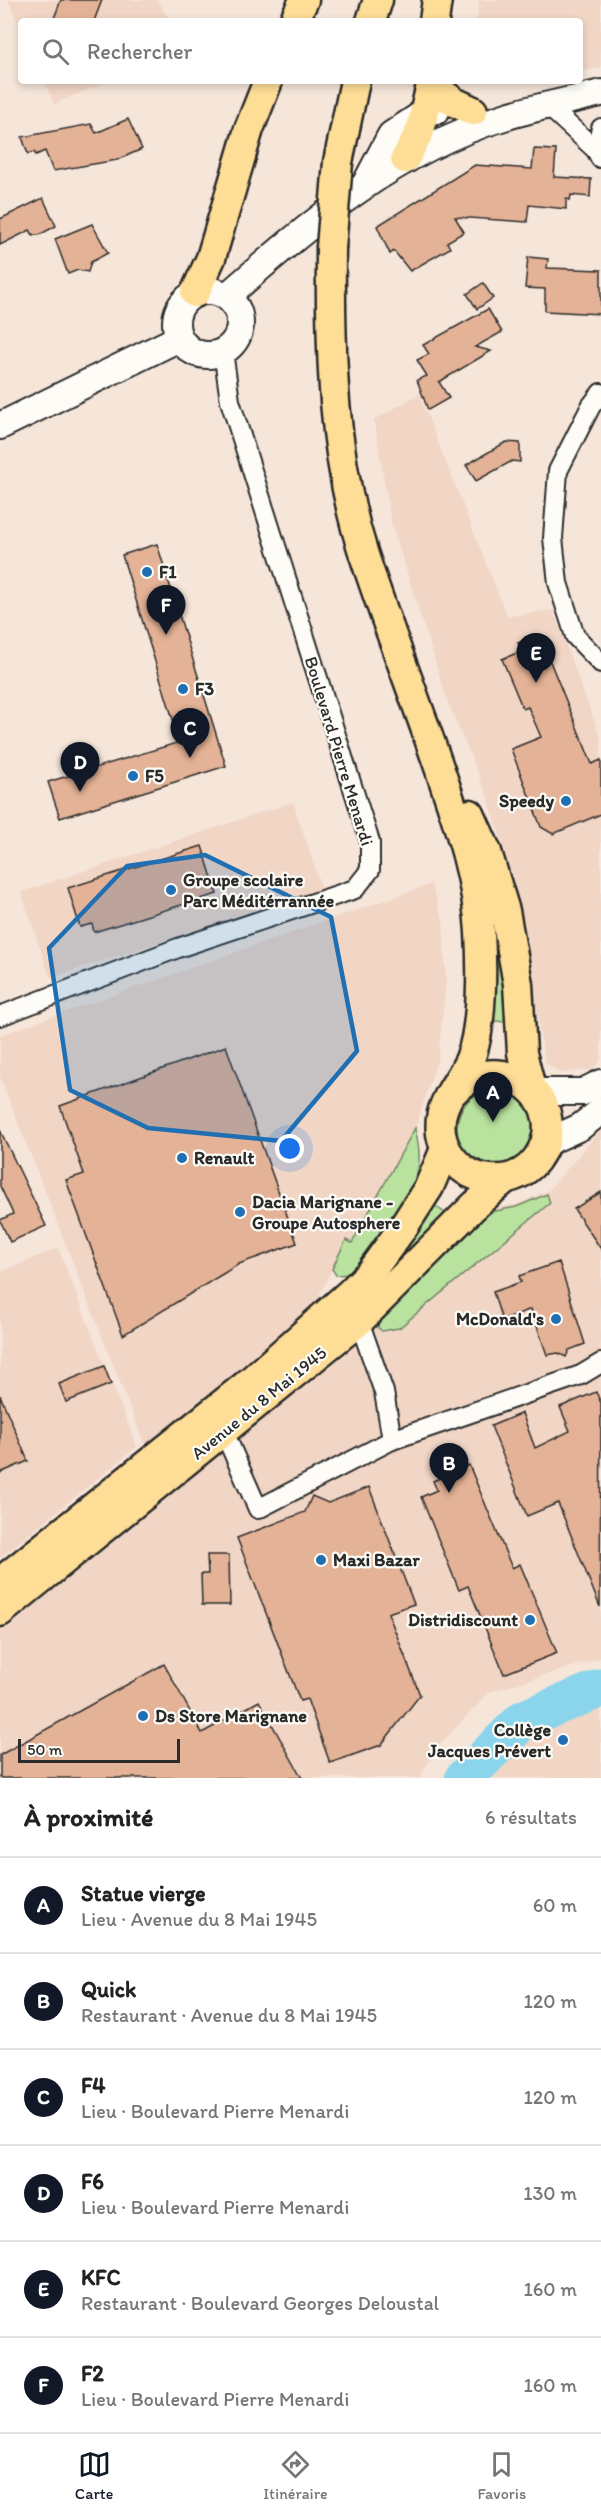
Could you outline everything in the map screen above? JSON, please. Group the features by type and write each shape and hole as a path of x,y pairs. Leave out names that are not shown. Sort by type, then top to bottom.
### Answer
{"main road":[{"path":"295,18 304,0"},
{"path":"372,18 378,0"},
{"path":"434,18 437,0"},
{"path":"195,292 208,291 227,296 240,314 241,325 238,336 223,351 214,355 194,352 179,338 175,321 181,304 195,292 211,258 249,129 267,84"},
{"path":"354,84 338,162 331,248 333,371 348,486 363,552 460,830 473,882 480,932 478,1021 471,1057 441,1116 440,1131 445,1149 461,1169 482,1179 505,1179 523,1172 535,1161 545,1143 548,1124 545,1110 533,1090 522,1053 518,984 502,901 487,852 403,662"},
{"path":"430,92 473,111 504,117"},
{"path":"405,159 420,131 430,92"},
{"path":"365,184 391,135 430,92"},
{"path":"227,296 310,224 365,184 405,159 504,117 601,93"},
{"path":"0,426 179,338"},
{"path":"450,1095 473,1077 489,1073 507,1075 533,1090 583,1092 601,1083"},
{"path":"545,1143 580,1127 601,1111"},
{"name":"Avenue du 8 Mai 1945","path":"0,1582 245,1386 351,1292 369,1274 404,1226 429,1187 445,1149"},
{"name":"Avenue du 8 Mai 1945","path":"0,1612 358,1321 475,1205 505,1179"}],"street":[{"path":"548,106 598,156"},
{"path":"598,156 601,128"},
{"name":"Boulevard Pierre Menardi","path":"0,1017 178,948 355,889 370,870 370,842 230,401 223,351"},
{"path":"601,393 591,406 558,471 553,538 558,582 575,636 601,663"},
{"path":"358,1321 384,1392 392,1440"},
{"path":"224,1432 258,1509 392,1440 581,1375 601,1363"}],"highlighted area":[{"path":"205,855 331,917 357,1051 281,1141 148,1128 70,1090 49,948 127,866"}],"shaded area":[{"path":"8,0 158,0 168,18 18,18 18,22"},
{"path":"479,0 601,0 601,68 583,71 583,18 477,18"},
{"path":"45,84 102,84 54,104"},
{"path":"419,394 507,616 553,610 601,739 601,1061 591,1070 561,1073 545,1063 514,882 489,800 448,703 391,522 374,420"},
{"name":"Groupe scolaire Parc Méditérrannée","path":"293,802 322,889 50,978 21,892"},
{"path":"431,884 443,920 446,981 438,1059 415,1128 352,1243 346,1240 313,1309 197,1407 145,1446 0,1077 0,1035"},
{"path":"601,1129 601,1658 490,1692 438,1746 420,1778 0,1778 0,1626 238,1431 485,1209 518,1204 549,1190"},
{"path":"58,1248 137,1447 0,1558 0,1272"},
{"name":"Collège Jacques Prévert","path":"601,1705 601,1778 486,1778 507,1749"}],"green space":[{"path":"487,877 512,1023 488,1020"},
{"path":"496,1089 511,1092 523,1101 532,1113 535,1128 532,1143 523,1155 511,1164 496,1167 481,1164 469,1155 460,1143 457,1128 460,1113 469,1101 481,1092"},
{"path":"415,1128 419,1152 417,1173 403,1204 352,1274 336,1275 332,1269 346,1240 352,1243"},
{"path":"547,1194 550,1203 399,1328 382,1331 378,1328 379,1318 391,1310 485,1213 516,1207"},
{"path":"433,1204 446,1214 369,1301 383,1271"}],"building":[{"path":"61,0 102,0 95,18 54,18"},
{"path":"128,119 142,149 117,160 53,171 45,151 36,155 34,152 28,154 22,137 91,124 96,133"},
{"path":"534,149 556,150 554,177 591,179 590,197 571,195 570,200 566,199 566,209 529,205 527,222 455,217 464,232 447,242 450,248 410,271 394,251 390,254 377,226 475,165 532,169"},
{"path":"43,198 56,226 39,235 33,235 30,230 0,245 0,219"},
{"path":"92,224 108,253 91,262 88,272 78,270 68,274 55,239"},
{"path":"528,257 548,259 547,268 601,270 601,314 545,311 545,289 525,288"},
{"path":"483,283 493,298 477,309 467,294"},
{"path":"488,309 502,332 475,347 491,351 439,382 449,398 428,410 417,380 427,376 417,360 429,354 423,345"},
{"path":"506,442 520,443 520,462 512,461 476,481 466,465"},
{"path":"157,544 226,766 60,818 48,782 180,742 122,555"},
{"path":"535,637 538,644 542,642 592,764 601,760 601,814 553,834 541,827 511,749 541,737 528,707 523,709 502,659 522,651 518,643"},
{"path":"202,846 217,894 94,932 92,924 80,927 68,888"},
{"path":"226,1046 297,1243 239,1264 123,1335 66,1180 84,1174 60,1106"},
{"path":"0,1130 46,1226 10,1242 0,1220 13,1214 0,1186"},
{"path":"601,1192 601,1249 574,1209"},
{"path":"559,1262 585,1344 569,1350 566,1357 558,1353 547,1355 531,1309 502,1320 493,1292 521,1282 519,1276"},
{"path":"104,1366 111,1384 66,1402 59,1384"},
{"path":"596,1392 601,1403 600,1607 558,1503 527,1516 491,1426 522,1413 535,1448 570,1431 560,1407"},
{"path":"0,1395 28,1461 0,1473"},
{"path":"469,1465 512,1568 520,1564 557,1653 504,1674 468,1586 459,1590 421,1497 437,1490 433,1481"},
{"path":"369,1487 414,1604 388,1613 420,1695 381,1745 330,1763 307,1699 300,1701 237,1538 305,1512 312,1496 328,1503"},
{"path":"207,1555 229,1555 230,1605 202,1605 201,1574 208,1574"},
{"path":"164,1664 202,1733 259,1701 302,1778 0,1778 0,1755"}],"waterway":[{"path":"464,1778 524,1719 601,1688"}],"place":[{"name":"F1","path":"147,572"},
{"name":"F2","path":"166,635"},
{"name":"KFC","path":"536,683"},
{"name":"F3","path":"183,689"},
{"name":"F4","path":"190,758"},
{"name":"F5","path":"133,776"},
{"name":"F6","path":"80,792"},
{"name":"Speedy","path":"566,801"},
{"name":"Groupe scolaire Parc Méditérrannée","path":"171,890"},
{"name":"Statue vierge","path":"493,1122"},
{"name":"Renault","path":"182,1158"},
{"name":"Dacia Marignane - Groupe Autosphere","path":"240,1212"},
{"name":"McDonald's","path":"556,1319"},
{"name":"Quick","path":"449,1493"},
{"name":"Maxi Bazar","path":"321,1560"},
{"name":"Distridiscount","path":"530,1620"},
{"name":"Ds Store Marignane","path":"143,1716"},
{"name":"Collège Jacques Prévert","path":"563,1740"}]}
